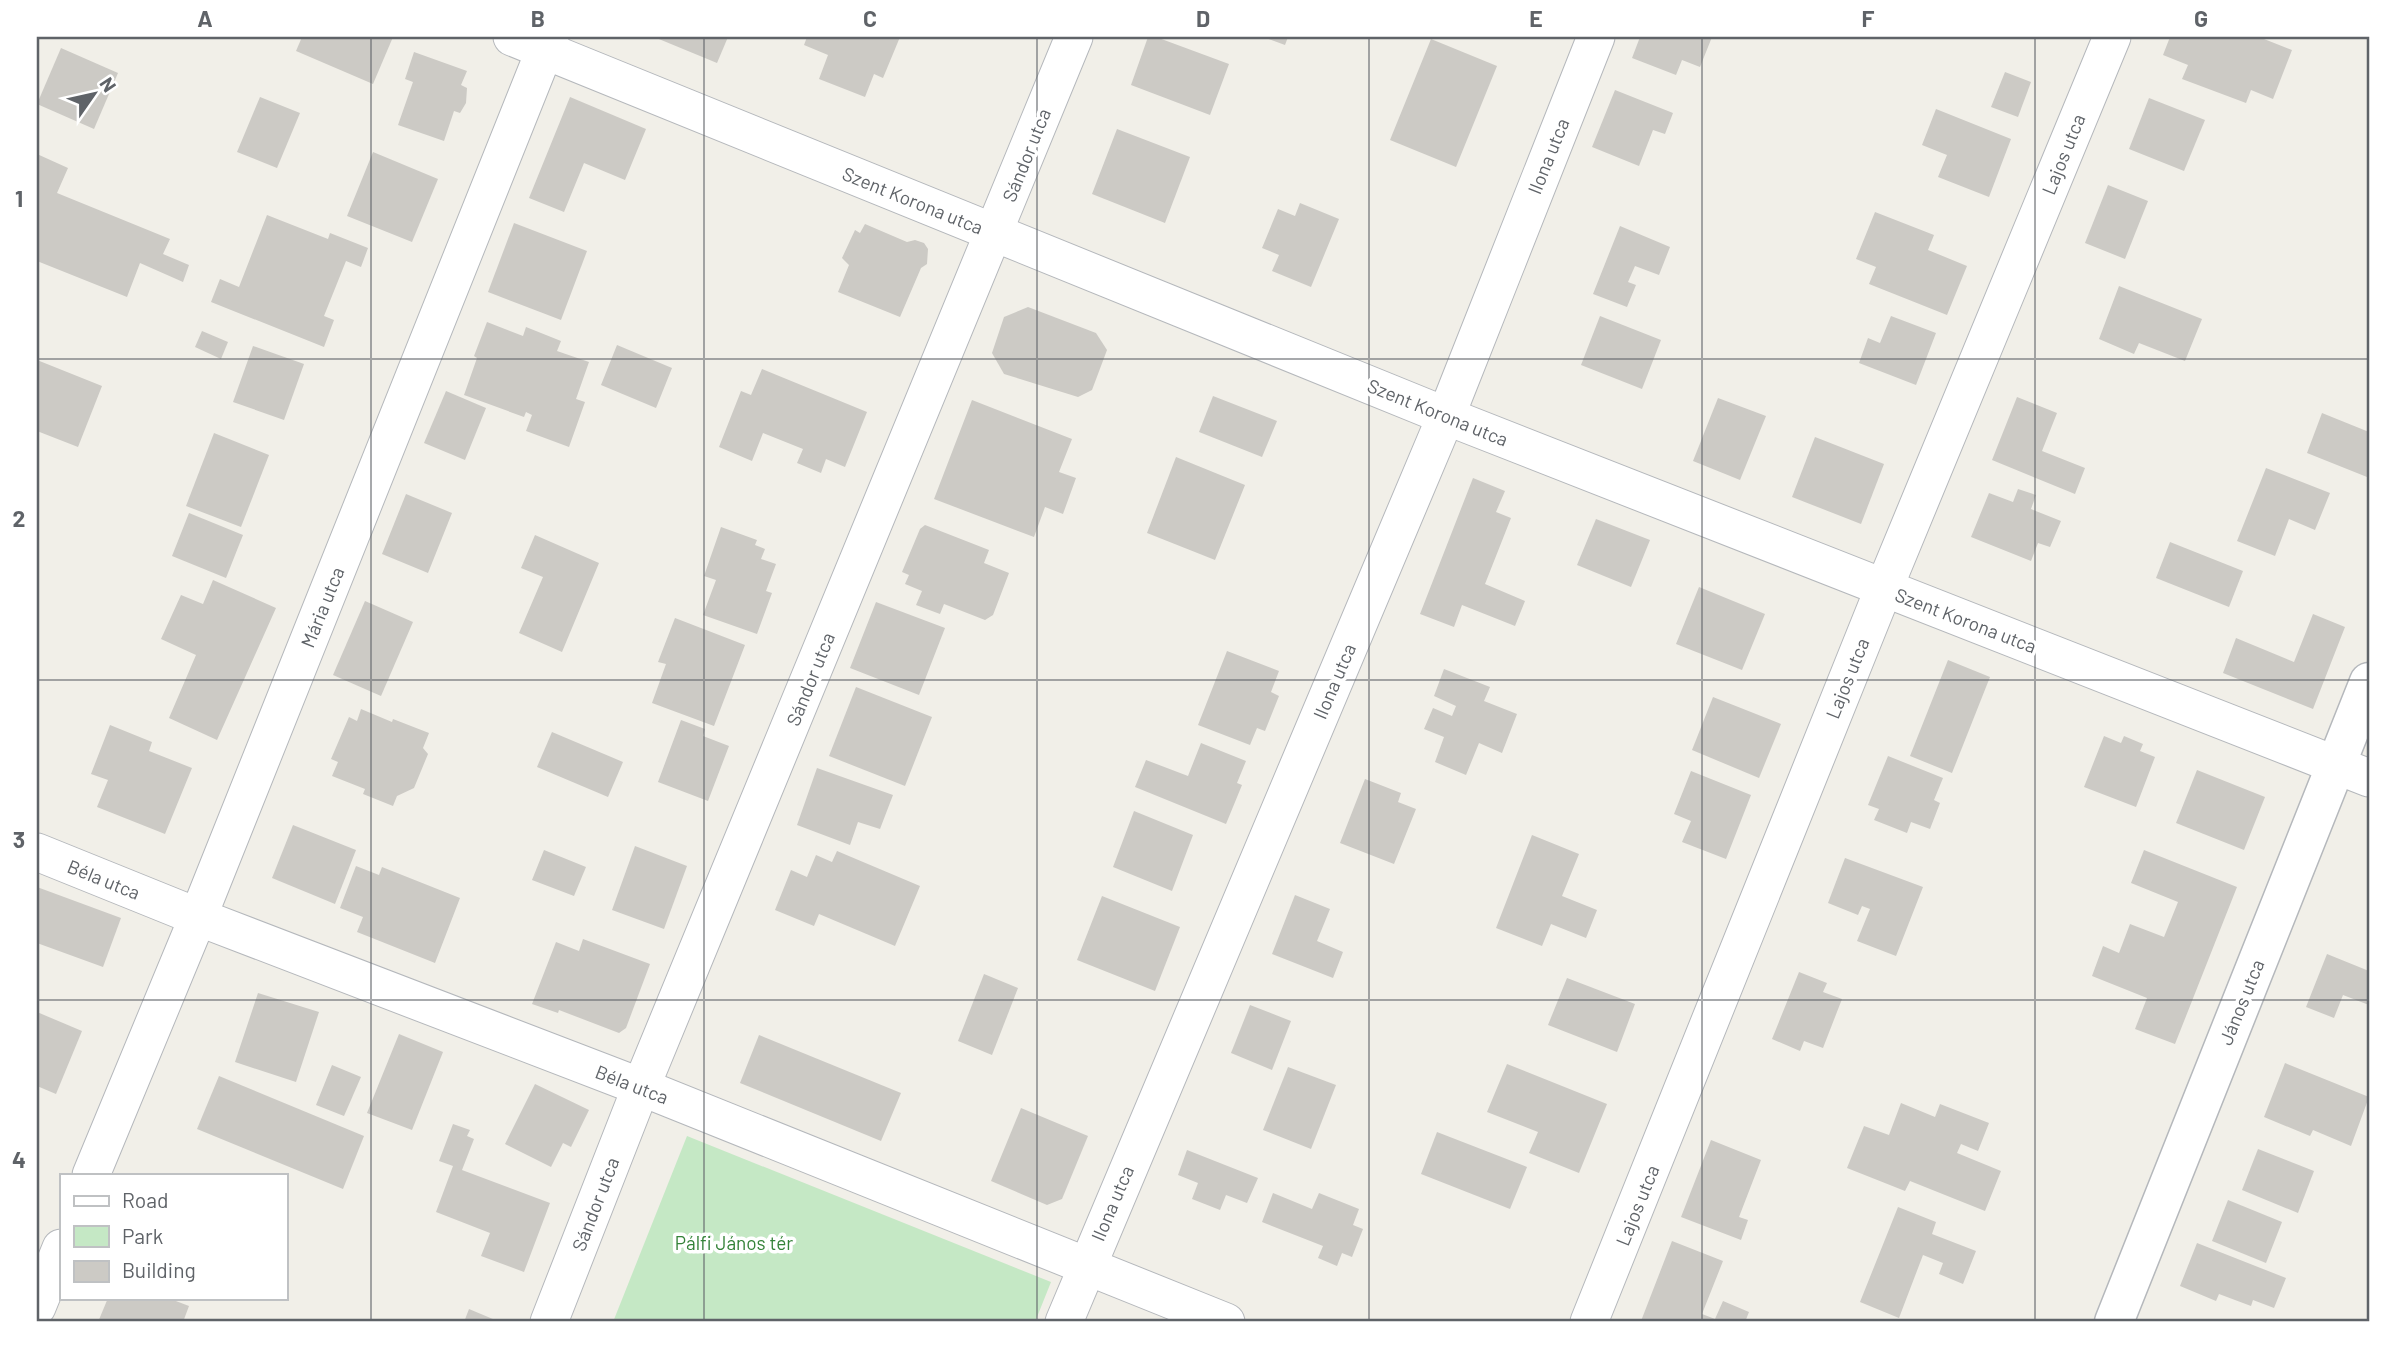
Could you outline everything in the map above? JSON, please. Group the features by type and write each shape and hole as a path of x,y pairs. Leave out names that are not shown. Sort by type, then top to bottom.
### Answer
{"street":[{"name":"Sándor utca","path":"549,1322 641,1087 1074,37"},
{"name":"Ilona utca","path":"1064,1322 1446,416 1596,37"},
{"name":"Lajos utca","path":"1590,1322 1884,588 2112,37"},
{"name":"Szent Korona utca","path":"535,41 995,233 1446,416 2369,778"},
{"name":"Mária utca","path":"91,1174 198,917 535,41"},
{"name":"János utca","path":"2114,1322 2369,682"},
{"name":"Béla utca","path":"37,852 198,917 641,1087 1226,1322"},
{"path":"37,1307 60,1250"}],"green space":[{"name":"Pálfi János tér","path":"687,1136 1051,1282 1035,1322 613,1322"}],"building":[{"path":"302,37 393,37 373,84 296,51"},
{"path":"654,37 728,37 717,63"},
{"path":"807,37 900,37 883,78 874,74 865,97 819,79 828,55 804,45"},
{"path":"1148,37 1156,37 1229,64 1210,115 1131,85"},
{"path":"1263,37 1288,37 1285,45"},
{"path":"1640,37 1712,37 1700,67 1682,60 1676,75 1632,58"},
{"path":"2170,37 2259,37 2292,50 2273,99 2251,90 2246,103 2182,79 2188,65 2163,55"},
{"path":"1431,39 1497,66 1456,167 1390,140"},
{"path":"61,48 118,73 94,129 37,104"},
{"path":"414,52 467,71 461,85 467,88 466,103 460,113 454,111 444,141 398,125 413,82 405,79"},
{"path":"2005,72 2031,82 2018,117 1991,107"},
{"path":"1615,90 1673,113 1665,134 1653,130 1639,166 1592,147"},
{"path":"260,97 300,113 277,168 237,152"},
{"path":"570,97 646,129 625,180 584,163 564,212 529,198"},
{"path":"2149,98 2205,120 2184,171 2129,149"},
{"path":"1936,109 2011,139 1989,197 1938,177 1947,155 1922,145"},
{"path":"1117,129 1190,157 1165,223 1092,194"},
{"path":"373,152 438,179 412,242 347,216"},
{"path":"37,154 68,168 57,193 170,239 163,254 189,265 183,282 140,263 127,297 37,261"},
{"path":"2108,185 2148,201 2125,259 2085,243"},
{"path":"1300,203 1339,219 1311,287 1272,271 1279,255 1262,248 1278,209 1295,216"},
{"path":"1875,212 1934,235 1928,250 1967,266 1947,315 1869,284 1876,267 1856,259"},
{"path":"267,215 328,239 330,233 368,248 361,267 346,261 324,316 334,320 324,347 211,302 220,279 239,287"},
{"path":"514,223 587,251 561,320 488,292"},
{"path":"865,224 907,242 915,240 924,243 928,249 927,264 921,268 900,317 838,292 849,265 842,258 855,230 860,233"},
{"path":"1620,226 1670,247 1659,275 1635,266 1628,282 1636,285 1627,307 1593,294"},
{"path":"2119,286 2202,319 2185,361 2139,343 2134,354 2099,339"},
{"path":"1028,307 1096,333 1107,350 1092,390 1078,397 1004,374 992,353 1004,317"},
{"path":"1600,316 1661,340 1642,389 1581,365"},
{"path":"1891,316 1936,333 1916,385 1859,363 1868,338 1880,343"},
{"path":"487,322 523,336 526,327 561,341 557,351 589,362 576,399 585,402 569,447 526,431 532,415 526,412 524,417 464,395 477,358 474,356"},
{"path":"202,331 228,342 221,359 195,347"},
{"path":"617,345 672,368 656,408 601,385"},
{"path":"253,346 304,364 284,420 233,402"},
{"path":"37,360 102,386 78,447 37,431"},
{"path":"762,369 867,412 845,467 826,459 821,473 797,463 803,449 763,433 752,461 719,447 741,391 751,395"},
{"path":"446,391 486,408 465,460 424,443"},
{"path":"1213,396 1277,421 1262,457 1199,432"},
{"path":"2017,397 2057,413 2042,451 2085,468 2075,494 1992,460"},
{"path":"1718,398 1766,416 1740,480 1693,461"},
{"path":"972,400 1072,439 1059,472 1076,478 1063,514 1045,507 1034,537 934,499"},
{"path":"2322,413 2369,432 2367,477 2307,453"},
{"path":"214,433 269,455 241,527 186,506"},
{"path":"1815,437 1884,464 1861,524 1792,497"},
{"path":"1176,457 1245,485 1215,560 1147,533"},
{"path":"2266,468 2330,493 2315,530 2289,519 2275,556 2237,541"},
{"path":"1473,478 1505,491 1496,512 1511,518 1485,584 1525,601 1515,626 1462,605 1454,627 1420,614"},
{"path":"2018,489 2036,495 2031,509 2061,521 2050,547 2038,543 2031,561 1971,537 1989,493 2013,502"},
{"path":"406,494 452,513 428,573 382,554"},
{"path":"189,513 243,535 226,578 172,556"},
{"path":"1596,519 1650,540 1631,587 1577,565"},
{"path":"925,525 989,550 984,563 1009,573 993,615 985,620 944,604 940,614 916,605 922,591 905,584 909,575 902,572 920,529"},
{"path":"721,527 757,540 755,545 765,549 761,559 776,564 766,591 772,593 757,634 703,615 716,580 704,576"},
{"path":"535,535 599,563 562,652 519,633 543,577 521,568"},
{"path":"2170,542 2243,571 2229,607 2156,578"},
{"path":"213,580 276,608 217,740 169,718 196,655 161,639 181,595 203,604"},
{"path":"1699,587 1765,614 1742,670 1676,644"},
{"path":"365,601 413,622 381,696 333,675"},
{"path":"876,602 945,628 919,695 850,668"},
{"path":"2313,614 2345,627 2313,709 2223,673 2236,638 2294,662"},
{"path":"675,618 745,645 714,726 652,703 666,664 658,662"},
{"path":"1227,651 1279,671 1271,692 1279,696 1265,731 1257,728 1250,745 1198,725"},
{"path":"1948,660 1990,677 1952,773 1910,756"},
{"path":"1444,669 1490,687 1484,701 1517,714 1502,753 1479,743 1466,775 1435,762 1444,737 1424,729 1433,708 1452,716 1456,706 1434,696"},
{"path":"856,687 932,717 905,786 829,756"},
{"path":"1713,697 1781,724 1759,778 1692,750"},
{"path":"361,709 429,733 423,748 428,754 414,788 397,796 393,806 363,794 365,789 332,776 338,762 331,759 349,717 357,721"},
{"path":"681,720 705,729 703,736 729,746 708,801 658,782"},
{"path":"110,725 152,742 149,751 192,768 165,834 97,807 108,780 91,774"},
{"path":"552,732 623,762 608,797 537,767"},
{"path":"2104,736 2121,743 2124,736 2143,744 2140,751 2155,757 2136,807 2084,787"},
{"path":"1201,743 1246,761 1237,783 1242,785 1226,824 1135,787 1146,760 1188,776"},
{"path":"1888,756 1943,778 1934,800 1940,803 1930,829 1911,822 1907,833 1874,820 1879,809 1868,805"},
{"path":"817,768 893,795 880,829 858,822 850,845 797,825"},
{"path":"2197,770 2265,797 2244,850 2176,823"},
{"path":"1691,771 1751,795 1726,859 1682,842 1691,821 1674,814"},
{"path":"1365,779 1401,793 1398,802 1416,809 1394,864 1340,843"},
{"path":"1134,811 1193,835 1172,891 1113,867"},
{"path":"293,825 356,850 335,904 272,878"},
{"path":"1532,835 1579,854 1562,896 1597,910 1586,938 1551,924 1542,946 1496,928"},
{"path":"635,846 687,866 664,929 612,910"},
{"path":"544,850 586,867 574,896 532,880"},
{"path":"2144,850 2237,887 2175,1044 2135,1029 2147,998 2092,976 2103,946 2119,953 2130,924 2164,937 2178,902 2131,883"},
{"path":"837,851 920,886 895,946 819,914 814,926 775,910 791,870 807,877 816,855 832,862"},
{"path":"1845,858 1923,887 1896,956 1857,941 1870,909 1862,906 1858,915 1828,903"},
{"path":"356,866 379,875 382,867 460,898 435,963 357,932 363,917 340,908"},
{"path":"37,887 121,918 103,967 37,943"},
{"path":"1295,895 1330,909 1317,941 1343,952 1333,978 1272,954"},
{"path":"1102,896 1180,927 1155,991 1077,960"},
{"path":"583,939 650,964 626,1028 619,1033 559,1010 558,1013 532,1004 556,942 579,951"},
{"path":"2327,954 2369,971 2369,1005 2343,995 2334,1018 2306,1007"},
{"path":"1799,972 1827,983 1823,992 1842,999 1823,1048 1804,1041 1800,1051 1772,1039"},
{"path":"984,974 1018,988 992,1055 958,1041"},
{"path":"1567,978 1635,1004 1617,1052 1548,1025"},
{"path":"258,993 319,1012 296,1082 235,1062"},
{"path":"1250,1005 1291,1021 1272,1070 1231,1053"},
{"path":"37,1012 82,1031 56,1094 37,1086"},
{"path":"399,1034 443,1052 412,1130 367,1113"},
{"path":"759,1035 901,1093 881,1141 740,1083"},
{"path":"2285,1063 2369,1097 2351,1146 2313,1130 2310,1136 2264,1117"},
{"path":"1507,1064 1607,1104 1579,1173 1529,1153 1538,1132 1487,1112"},
{"path":"332,1065 361,1077 344,1116 316,1105"},
{"path":"1288,1067 1336,1085 1311,1149 1263,1130"},
{"path":"219,1076 364,1136 343,1189 197,1129"},
{"path":"535,1084 589,1110 571,1147 563,1143 551,1167 505,1144"},
{"path":"1901,1103 1935,1117 1940,1104 1989,1123 1978,1151 1961,1144 1957,1153 2001,1171 1985,1211 1910,1181 1905,1191 1847,1168 1864,1126 1889,1135"},
{"path":"1021,1108 1088,1136 1062,1199 1047,1205 991,1181"},
{"path":"453,1124 470,1130 467,1136 474,1139 462,1170 550,1203 524,1272 481,1256 490,1233 436,1212 453,1166 439,1161"},
{"path":"1437,1132 1527,1167 1510,1209 1421,1174"},
{"path":"1711,1140 1761,1160 1739,1217 1748,1220 1741,1240 1681,1217"},
{"path":"2258,1149 2314,1171 2298,1213 2242,1190"},
{"path":"1187,1150 1258,1178 1247,1203 1226,1195 1220,1210 1192,1199 1198,1183 1178,1175"},
{"path":"1273,1193 1312,1209 1319,1193 1359,1209 1353,1225 1363,1229 1352,1257 1342,1253 1337,1266 1318,1258 1323,1246 1262,1222"},
{"path":"2228,1200 2282,1222 2266,1263 2212,1241"},
{"path":"1898,1207 1936,1222 1932,1234 1976,1251 1963,1284 1939,1274 1943,1263 1923,1255 1899,1318 1860,1302"},
{"path":"1672,1241 1723,1261 1702,1314 1715,1319 1723,1301 1749,1312 1745,1322 1641,1321"},
{"path":"2197,1243 2286,1278 2274,1308 2253,1300 2251,1306 2219,1294 2216,1301 2180,1286"},
{"path":"107,1300 173,1300 189,1306 183,1322 98,1322"},
{"path":"469,1309 500,1322 464,1322"}]}
